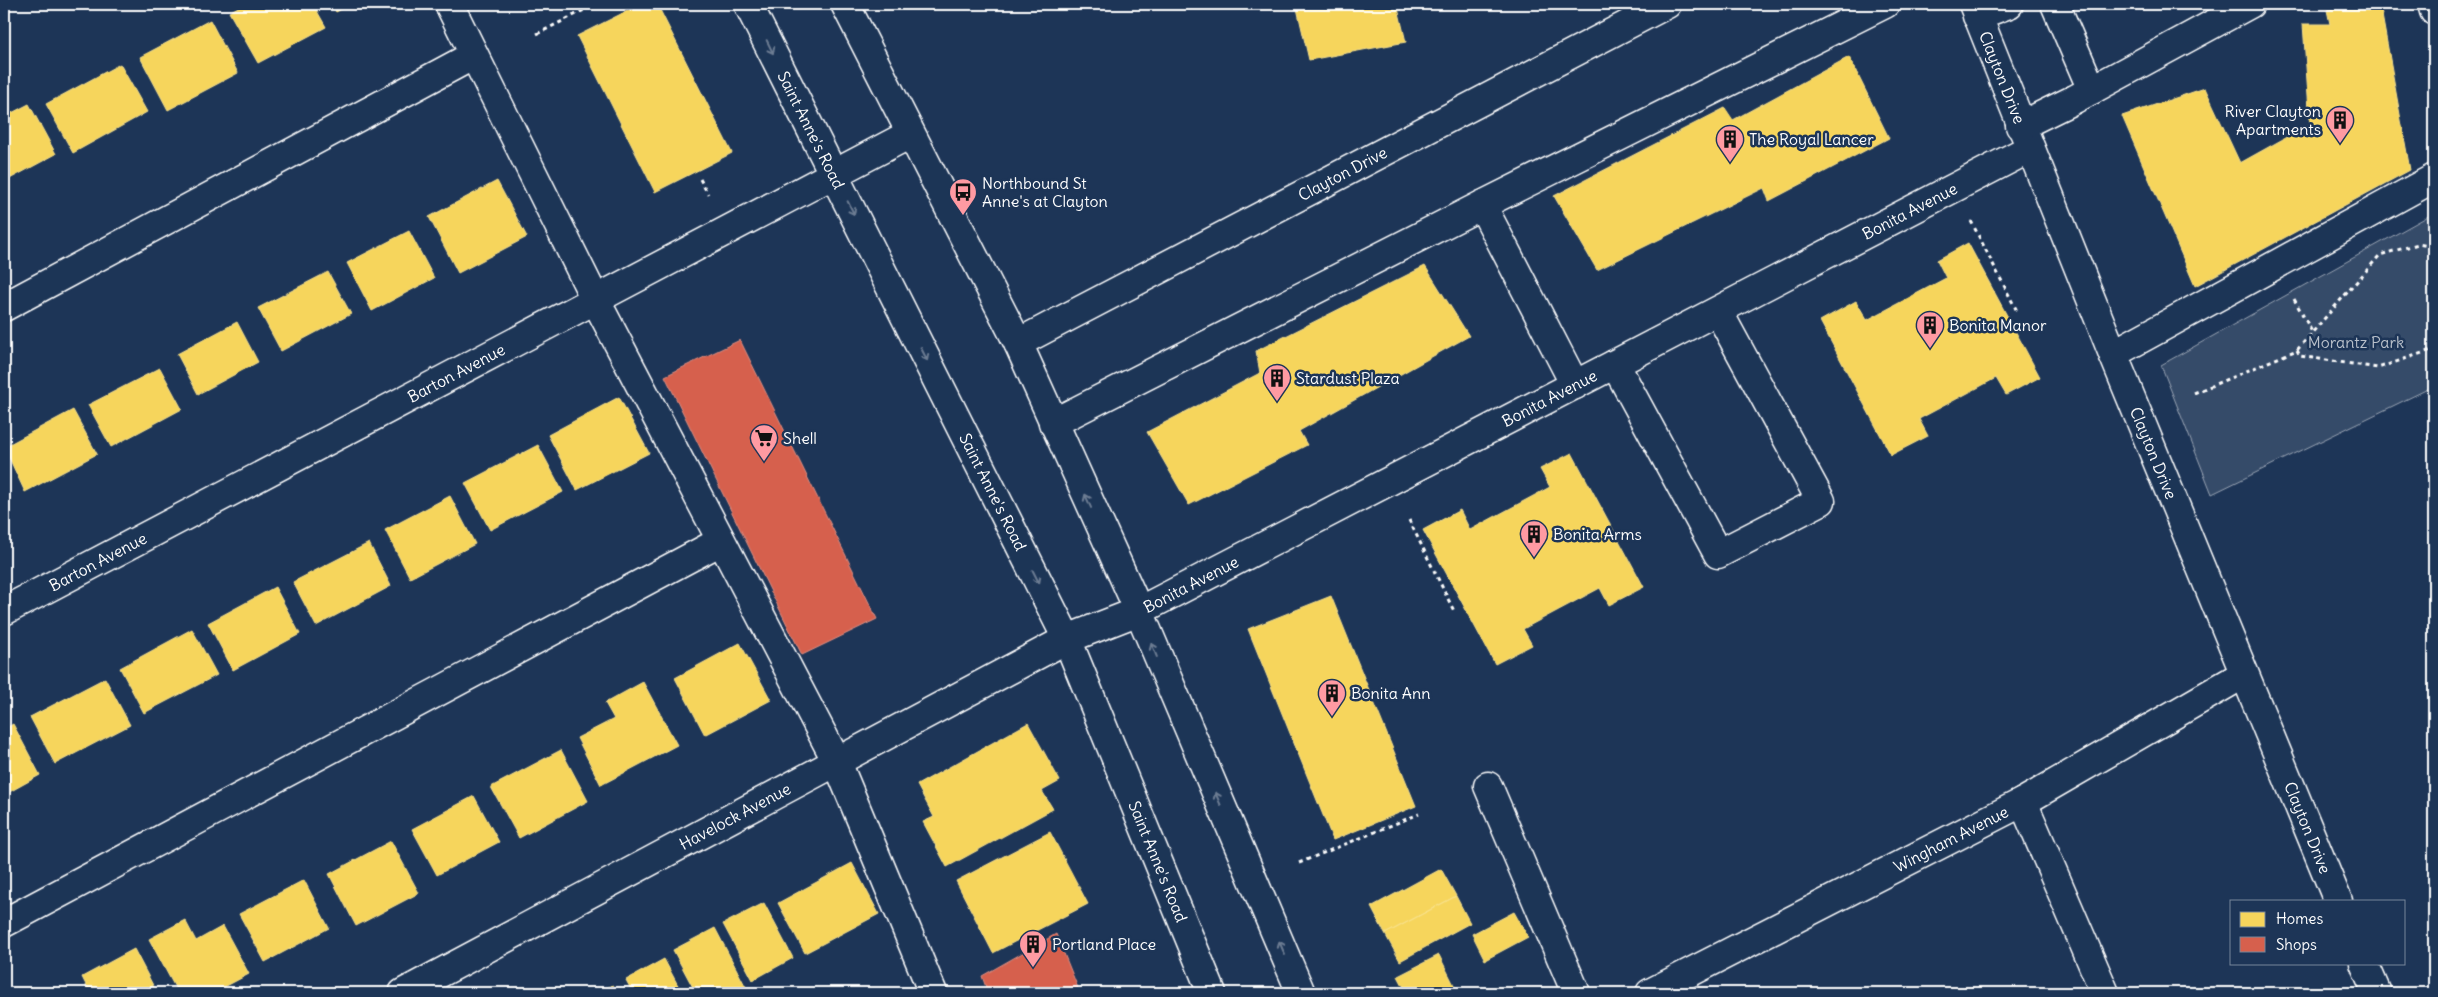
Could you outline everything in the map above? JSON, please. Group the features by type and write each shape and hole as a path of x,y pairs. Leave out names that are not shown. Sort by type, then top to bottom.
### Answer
{"street":[{"path":"449,4 595,299 837,762 933,993"},
{"name":"Saint Anne's Road","path":"748,4 1067,639 1212,993"},
{"path":"845,4 1018,343 1139,611 1301,993"},
{"name":"Clayton Drive","path":"1018,343 1667,4"},
{"path":"1053,423 1482,205 1885,4"},
{"path":"1975,10 2009,4"},
{"path":"2055,4 2092,90"},
{"name":"Bonita Avenue","path":"1067,639 1139,611 1718,311 2025,137 2092,90 2250,4"},
{"path":"2432,4 2434,11"},
{"name":"Clayton Drive","path":"1975,10 2113,354 2338,900"},
{"path":"4,307 474,55"},
{"name":"Barton Avenue","path":"4,612 910,134"},
{"path":"2113,354 2434,178"},
{"path":"1482,205 1575,385"},
{"path":"1615,364 1718,554 1822,501 1718,311"},
{"path":"4,923 721,541"},
{"name":"Havelock Avenue","path":"403,993 1067,639"},
{"name":"Wingham Avenue","path":"1650,993 2023,802 2244,674"},
{"path":"1488,786 1576,993"},
{"path":"2023,802 2105,993"},
{"path":"2364,964 2377,993"}],"path":[{"path":"538,34 596,4"},
{"path":"700,179 708,194"},
{"path":"1970,221 2017,311"},
{"path":"2194,393 2296,350 2380,255 2418,244 2434,247"},
{"path":"2294,299 2312,332"},
{"path":"2296,350 2300,356 2378,368 2434,349"},
{"path":"1408,520 1455,612"},
{"path":"1299,863 1419,814"}],"green space":[{"name":"Morantz Park","path":"2434,213 2434,386 2212,494 2161,365"}],"building: Homes":[{"path":"244,4 313,4 326,27 258,63 229,12"},
{"path":"332,4 351,4 336,12"},
{"path":"641,4 657,4 732,153 655,192 577,36"},
{"path":"1296,4 1397,4 1406,42 1309,60"},
{"name":"River Clayton Apartments","path":"2342,4 2380,4 2410,170 2195,286 2122,116 2205,88 2240,163 2310,124 2303,24 2330,24 2327,10"},
{"path":"210,20 238,73 168,110 140,57"},
{"name":"The Royal Lancer","path":"1849,57 1889,138 1769,201 1764,188 1597,270 1554,196 1725,108 1733,120"},
{"path":"120,64 147,112 73,153 46,104"},
{"path":"29,104 56,154 4,182 4,117"},
{"path":"497,181 527,237 458,273 429,217"},
{"path":"409,231 434,278 372,311 347,263"},
{"name":"Bonita Manor","path":"1968,243 2040,377 2006,395 1996,378 1919,419 1928,436 1891,455 1820,321 1856,301 1867,320 1946,278 1937,260"},
{"name":"Stardust Plaza","path":"1425,266 1469,336 1299,431 1307,445 1189,505 1147,432 1260,373 1256,351"},
{"path":"328,272 351,314 281,351 258,308"},
{"path":"237,322 258,362 198,394 177,354"},
{"path":"160,368 182,409 111,447 88,405"},
{"path":"619,397 649,453 577,490 548,435"},
{"path":"73,410 97,454 25,492 4,447"},
{"path":"538,445 563,492 490,530 465,483"},
{"name":"Bonita Arms","path":"1572,453 1644,587 1609,605 1600,588 1523,629 1532,645 1495,664 1423,530 1460,510 1470,530 1550,487 1540,469"},
{"path":"450,496 475,544 410,578 385,530"},
{"path":"369,543 391,586 316,626 293,582"},
{"path":"275,587 300,634 233,670 208,623"},
{"name":"Bonita Ann","path":"1331,596 1416,806 1333,840 1248,629"},
{"path":"192,629 217,675 144,713 120,668"},
{"path":"740,643 771,700 705,735 675,678"},
{"path":"105,678 130,725 55,764 30,717"},
{"path":"643,682 677,745 601,785 577,738 614,719 605,703"},
{"path":"1028,723 1060,781 1042,791 1053,809 947,867 923,822 934,817 917,785"},
{"path":"13,724 40,775 4,795 4,729"},
{"path":"561,750 588,801 519,838 491,787"},
{"path":"474,796 499,842 437,875 412,829"},
{"path":"1050,832 1088,904 993,953 956,881"},
{"path":"391,841 419,893 356,926 329,874"},
{"path":"852,863 879,914 805,953 778,903"},
{"path":"1441,869 1456,896 1385,934 1371,907"},
{"path":"304,880 329,928 265,962 239,914"},
{"path":"1456,896 1470,923 1400,961 1385,934"},
{"path":"764,903 793,958 753,980 723,924"},
{"path":"1514,912 1528,937 1485,960 1472,934"},
{"path":"185,920 196,941 223,926 249,974 213,993 178,993 149,939"},
{"path":"715,928 749,993 696,993 673,950"},
{"path":"134,949 157,993 90,993 82,977"},
{"path":"1439,955 1458,993 1407,993 1398,976"},
{"path":"664,959 682,993 633,993 626,980"},
{"path":"613,985 617,993 597,993"}],"building: Shops":[{"path":"740,340 877,619 802,655 665,376"},
{"name":"Portland Place","path":"1056,934 1080,993 988,993 982,976"}],"place":[{"name":"River Clayton Apartments","path":"2340,144"},
{"name":"The Royal Lancer","path":"1730,163"},
{"name":"Northbound St Anne's at Clayton","path":"963,216"},
{"name":"Bonita Manor","path":"1930,349"},
{"name":"Stardust Plaza","path":"1277,402"},
{"name":"Shell","path":"764,462"},
{"name":"Bonita Arms","path":"1534,558"},
{"name":"Bonita Ann","path":"1332,717"},
{"name":"Portland Place","path":"1033,968"}]}
